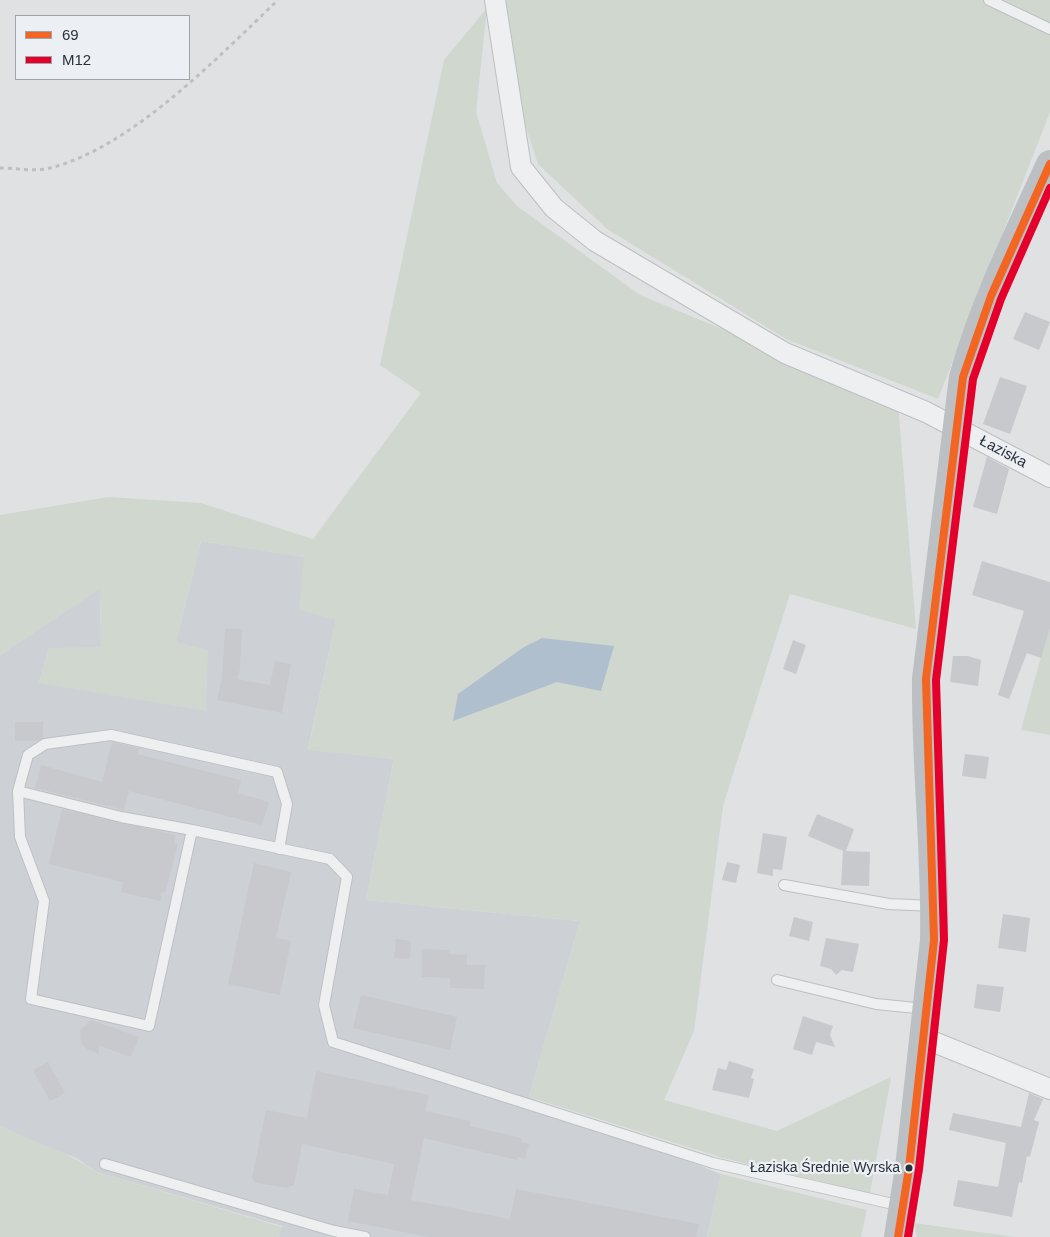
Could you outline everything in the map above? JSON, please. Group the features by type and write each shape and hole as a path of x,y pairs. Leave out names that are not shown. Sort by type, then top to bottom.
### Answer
{"street":[{"name":"Łaziska","path":"495,0 521,167 554,208 595,241 785,353 926,412 1050,477"},
{"path":"898,1237 924,1038 934,940 935,906 926,720 926,679 964,378 974,337 990,297 1050,164"},
{"path":"924,1038 1050,1089"}],"lane":[{"path":"989,0 1050,29"},
{"path":"192,830 149,1026 31,1000 44,901 20,837 18,791 28,755 45,744 111,735 277,772 287,804 279,849"},
{"path":"18,791 121,816 330,860 347,877 324,1005 333,1042 713,1163 903,1207"},
{"path":"784,885 889,904 935,906"},
{"path":"777,980 876,1004 927,1010"},
{"path":"105,1164 334,1231 365,1237"}],"path":[{"path":"0,168 47,169 85,157 134,126 201,73 278,0"}],"shaded area":[{"path":"504,0 1050,0 1050,112 938,399 786,339 607,229 538,164 526,127"},
{"path":"487,8 476,112 497,183 517,206 640,295 898,402 916,629 790,594 723,806 694,1031 664,1100 777,1131 891,1077 870,1193 723,1158 529,1097 580,921 366,900 394,759 308,750 336,620 299,610 304,557 201,541 176,642 208,650 206,711 39,683 49,648 101,647 100,589 0,655 0,515 109,497 201,503 313,539 421,393 380,365 444,60"},
{"path":"201,541 305,557 336,620 308,749 394,759 366,900 580,921 529,1097 721,1174 707,1237 278,1237 282,1226 97,1172 76,1158 37,1144 0,1126 0,655 100,588 101,648 49,648 39,683 176,642"},
{"path":"1050,624 1050,735 1021,730"},
{"path":"0,1126 62,1153 97,1172 282,1227 278,1237 0,1237"},
{"path":"721,1174 867,1210 861,1237 707,1237"},
{"path":"914,1223 1015,1237 917,1237"}],"water":[{"path":"542,638 614,646 601,691 557,682 453,721 458,694 524,647"}],"building":[{"path":"1025,312 1050,322 1039,350 1013,339"},
{"path":"1000,377 1027,386 1010,434 983,424"},
{"path":"987,457 1009,469 997,514 973,507"},
{"path":"982,561 1050,582 1050,628 1041,658 1027,653 1009,699 998,695 1024,611 972,595"},
{"path":"225,629 242,629 240,669 237,679 270,685 275,661 291,664 282,713 217,700 222,679"},
{"path":"793,640 806,645 796,674 783,669"},
{"path":"953,656 968,656 981,660 978,686 950,682"},
{"path":"15,722 43,722 43,738 37,741 15,741"},
{"path":"112,742 139,748 138,754 241,780 238,793 269,802 262,825 129,791 124,810 35,788 41,765 102,782"},
{"path":"965,754 989,757 986,779 962,776"},
{"path":"62,809 176,835 174,843 178,844 165,893 162,892 160,901 121,892 123,882 49,864"},
{"path":"817,814 854,829 846,851 870,852 869,886 841,885 843,851 808,836"},
{"path":"763,833 787,837 782,870 773,869 773,876 757,873"},
{"path":"727,862 740,865 736,883 722,880"},
{"path":"254,863 291,872 276,938 291,941 280,995 228,984"},
{"path":"1003,914 1030,918 1026,952 998,948"},
{"path":"794,917 813,922 809,941 789,936"},
{"path":"826,938 859,944 853,972 842,970 836,975 831,969 820,966"},
{"path":"396,939 411,941 410,959 394,958"},
{"path":"422,949 449,950 449,954 467,955 467,965 485,965 484,989 450,988 450,978 422,977"},
{"path":"977,984 1004,987 1000,1012 974,1008"},
{"path":"361,995 457,1017 450,1050 353,1028"},
{"path":"803,1016 833,1026 830,1035 835,1047 816,1042 812,1055 793,1049"},
{"path":"91,1020 139,1037 131,1057 100,1046 98,1054 85,1048 81,1043 80,1030"},
{"path":"729,1061 754,1069 751,1078 754,1079 749,1098 712,1090 718,1068 726,1070"},
{"path":"48,1062 65,1093 50,1101 33,1070"},
{"path":"316,1071 429,1095 425,1111 470,1121 470,1126 522,1138 521,1142 529,1144 525,1159 518,1157 517,1160 424,1138 411,1200 510,1219 516,1189 699,1224 696,1237 429,1237 348,1221 354,1189 388,1195 394,1164 302,1144 294,1185 287,1188 256,1183 252,1178 266,1110 307,1118"},
{"path":"1029,1093 1043,1099 1034,1120 1039,1122 1030,1157 1027,1156 1022,1183 1019,1182 1012,1217 953,1206 958,1180 998,1187 1006,1143 949,1130 953,1113 1021,1127"}],"transit line":[{"name":"69","path":"898,1237 909,1168 934,940 926,679 963,377 991,296 1050,164"},
{"name":"M12","path":"908,1237 919,1169 944,940 936,680 973,379 1001,299 1050,188"}],"place":[{"name":"Łaziska Średnie Wyrska","path":"909,1168"}]}
